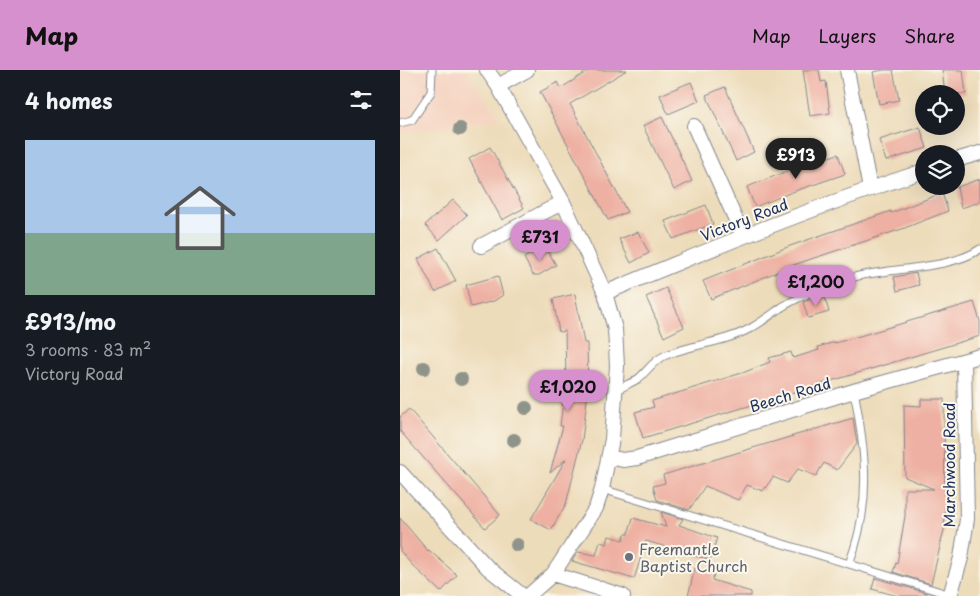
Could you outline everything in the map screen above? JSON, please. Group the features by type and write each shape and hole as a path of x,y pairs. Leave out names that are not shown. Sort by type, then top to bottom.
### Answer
{"street":[{"path":"487,70 498,86 563,202 605,293 615,329 618,366 609,457 596,508 553,574 528,596"},
{"path":"498,86 527,70"},
{"path":"847,70 870,188"},
{"path":"694,126 743,236"},
{"path":"965,157 980,153"},
{"name":"Victory Road","path":"605,293 743,236 870,188 915,174"},
{"path":"481,246 563,202"},
{"name":"Beech Road","path":"609,457 622,460 637,458 854,391 980,356"},
{"name":"Marchwood Road","path":"951,596 961,558 967,519 964,361"},
{"path":"400,472 488,568 523,596"},
{"path":"553,574 623,596"}],"lane":[{"path":"400,123 412,120 431,92 432,70"},
{"path":"616,391 639,377 655,360 732,336 751,328 805,295 843,280 891,270 932,265 962,258 980,249"},
{"path":"849,564 863,519 865,477 863,443 854,391"},
{"path":"602,489 951,596"}],"shaded area":[{"path":"400,70 466,70 500,119 400,133"}],"building":[{"path":"590,70 627,70 570,104 627,212 608,220 540,92 558,82 561,88"},
{"path":"803,70 819,70 821,82 826,81 830,113 810,116"},
{"path":"893,70 899,100 879,104 873,72"},
{"path":"942,70 963,70 965,85 944,85"},
{"path":"691,82 699,101 668,114 660,95"},
{"path":"725,87 754,152 736,161 706,95"},
{"path":"662,117 692,181 674,190 643,126"},
{"path":"915,129 915,135 923,135 926,145 915,145 915,152 886,161 879,140"},
{"path":"490,147 524,208 502,220 469,159"},
{"path":"838,154 845,174 755,207 747,187"},
{"path":"980,179 980,202 961,208 959,195 965,195 965,184"},
{"path":"937,195 943,195 948,211 902,229 796,264 711,299 703,281 790,246 891,211 891,213"},
{"path":"453,200 467,215 439,240 425,225"},
{"path":"706,205 713,224 673,239 665,221"},
{"path":"638,232 649,253 631,263 619,239"},
{"path":"545,246 556,265 539,275 533,275 524,258"},
{"path":"438,248 456,281 435,292 418,259"},
{"path":"916,273 919,285 897,291 894,277"},
{"path":"498,276 503,295 494,301 471,307 466,285"},
{"path":"666,288 684,327 664,337 646,297"},
{"path":"575,294 584,343 587,343 588,392 582,440 566,504 551,530 531,519 566,459 550,473 563,426 560,426 566,378 565,331 559,332 553,299"},
{"path":"824,295 829,312 808,318 803,302"},
{"path":"974,302 980,321 980,336 643,438 635,412 654,407 652,401 745,372 770,362 769,358 791,352 793,358 819,350 818,347"},
{"path":"921,399 944,399 944,530 931,584 893,572 897,564 905,516 905,489 934,489 905,477 904,405 921,406"},
{"path":"409,409 500,515 485,528 400,431 400,417"},
{"path":"853,418 857,444 837,470 824,463 816,476 798,469 787,483 773,477 763,491 747,485 738,500 705,486 689,510 657,500 653,486 665,483 663,475"},
{"path":"661,512 683,519 679,525 717,538 710,560 646,541 634,579 572,561 578,552 596,555 600,542 607,544 609,536 623,540 625,534 628,534 633,518 666,527"},
{"path":"400,518 428,551 457,575 441,592 400,551"},
{"path":"695,568 714,574 712,580 751,592 751,596 688,596"},
{"path":"875,578 927,593 926,596 898,596 872,589"}],"place":[{"name":"Freemantle Baptist Church","path":"629,557"}]}
